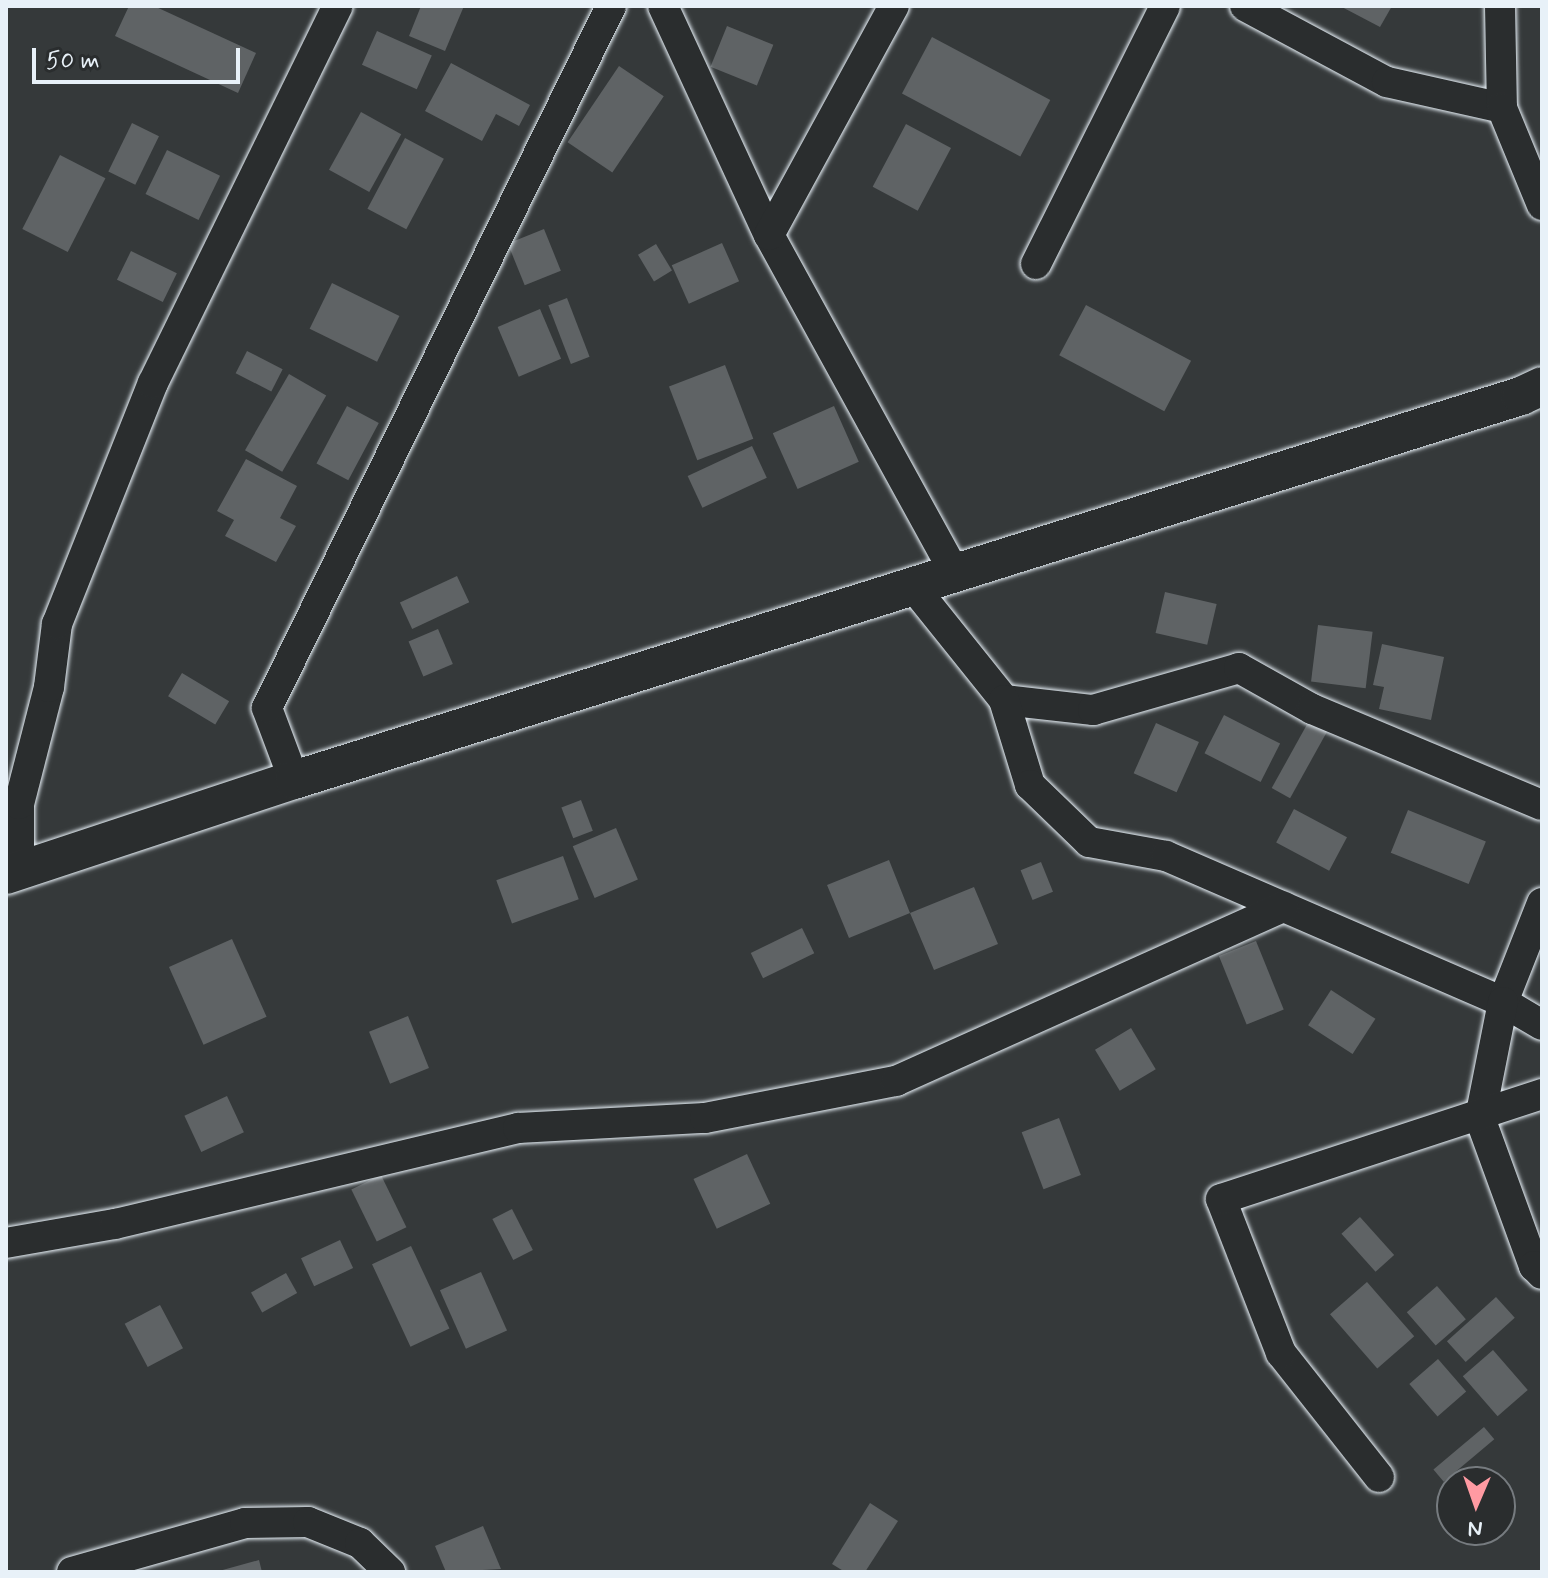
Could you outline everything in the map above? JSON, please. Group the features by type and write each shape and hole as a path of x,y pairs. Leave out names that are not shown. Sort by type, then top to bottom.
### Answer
{"main road":[{"path":"13,873 294,780 912,585 1535,393"}],"street":[{"path":"13,873 19,804 49,687 57,624 164,358 338,6"},
{"path":"294,780 267,708 611,6"},
{"path":"663,6 769,235 954,572"},
{"path":"769,235 894,6"},
{"path":"1036,264 1165,6"},
{"path":"1245,6 1387,82 1502,108"},
{"path":"1500,6 1502,108 1542,205"},
{"path":"912,585 1004,700 1030,785 1089,842 1166,856 1503,1002 1542,1025"},
{"path":"1004,700 1093,710 1239,668 1312,709 1542,805"},
{"path":"1542,903 1503,1002 1480,1118 1534,1266 1542,1274"},
{"path":"6,1243 115,1224 518,1128 705,1118 896,1081 1284,907"},
{"path":"1379,1477 1281,1353 1221,1199 1480,1118 1542,1094"},
{"path":"72,1572 245,1523 308,1522 360,1543 390,1572"}],"building":[{"path":"129,6 154,6 256,53 238,93 115,36"},
{"path":"421,6 464,6 445,51 409,36"},
{"path":"1340,6 1392,6 1380,27"},
{"path":"727,26 773,45 757,86 711,67"},
{"path":"377,31 432,55 417,89 362,65"},
{"path":"932,37 1050,100 1020,156 902,94"},
{"path":"451,63 530,105 519,126 496,114 482,141 425,111"},
{"path":"619,66 664,96 612,172 568,142"},
{"path":"361,112 401,134 369,192 329,170"},
{"path":"132,123 159,136 135,185 108,172"},
{"path":"906,124 951,148 918,211 873,187"},
{"path":"405,138 444,159 406,229 367,209"},
{"path":"167,150 220,176 199,220 146,194"},
{"path":"60,155 105,178 68,252 22,229"},
{"path":"544,229 561,271 525,285 508,244"},
{"path":"722,243 739,281 689,304 672,265"},
{"path":"656,244 672,271 654,281 638,255"},
{"path":"131,251 177,273 163,302 117,280"},
{"path":"332,283 399,316 377,362 310,329"},
{"path":"567,298 590,357 571,364 548,305"},
{"path":"1086,305 1191,361 1164,411 1059,355"},
{"path":"540,309 561,359 519,377 498,327"},
{"path":"247,351 283,369 271,391 236,373"},
{"path":"725,365 753,439 697,460 669,387"},
{"path":"289,374 326,396 282,472 245,450"},
{"path":"347,406 379,423 348,480 316,463"},
{"path":"834,406 859,462 798,489 773,433"},
{"path":"752,446 767,478 702,508 688,476"},
{"path":"246,459 297,486 280,518 296,526 276,562 225,536 234,520 217,511"},
{"path":"457,576 469,602 412,629 400,603"},
{"path":"1165,592 1217,604 1207,645 1156,633"},
{"path":"1318,625 1373,632 1366,688 1311,682"},
{"path":"438,629 453,664 423,676 409,642"},
{"path":"1382,644 1444,657 1431,720 1379,709 1384,687 1373,685"},
{"path":"182,673 229,701 215,724 168,696"},
{"path":"1224,715 1280,744 1261,782 1204,753"},
{"path":"1310,719 1328,729 1290,798 1272,788"},
{"path":"1156,723 1199,742 1177,792 1134,773"},
{"path":"581,800 593,831 573,838 561,808"},
{"path":"1294,809 1347,837 1329,871 1276,843"},
{"path":"1408,810 1486,841 1469,884 1391,853"},
{"path":"616,828 638,880 595,898 573,846"},
{"path":"563,856 579,899 512,924 496,880"},
{"path":"889,860 910,913 849,938 827,885"},
{"path":"1041,862 1053,892 1033,900 1021,870"},
{"path":"974,887 998,944 934,970 910,913"},
{"path":"802,928 814,953 763,978 751,953"},
{"path":"232,939 267,1017 204,1045 169,967"},
{"path":"1256,941 1284,1010 1247,1025 1219,956"},
{"path":"1331,990 1375,1019 1353,1054 1308,1025"},
{"path":"408,1016 429,1068 390,1084 369,1032"},
{"path":"1131,1028 1156,1069 1120,1091 1095,1050"},
{"path":"227,1096 244,1132 201,1152 184,1116"},
{"path":"1059,1118 1081,1175 1044,1189 1022,1132"},
{"path":"747,1154 770,1204 717,1229 694,1179"},
{"path":"381,1175 406,1227 377,1242 351,1189"},
{"path":"512,1209 533,1250 513,1260 492,1219"},
{"path":"1360,1217 1394,1255 1376,1272 1341,1234"},
{"path":"340,1240 353,1268 314,1286 301,1258"},
{"path":"411,1246 449,1328 410,1347 372,1264"},
{"path":"481,1272 507,1330 466,1349 440,1290"},
{"path":"286,1273 297,1293 262,1313 251,1292"},
{"path":"1367,1282 1414,1336 1377,1368 1330,1314"},
{"path":"1437,1286 1466,1319 1436,1345 1407,1312"},
{"path":"1496,1297 1515,1318 1466,1362 1447,1341"},
{"path":"160,1305 183,1348 148,1367 125,1324"},
{"path":"1493,1350 1528,1390 1498,1416 1463,1376"},
{"path":"1438,1359 1466,1391 1438,1416 1409,1384"},
{"path":"1484,1427 1494,1439 1462,1466 1438,1466"},
{"path":"870,1503 898,1521 865,1572 845,1572 832,1564"},
{"path":"483,1526 501,1569 446,1572 435,1546"},
{"path":"259,1560 262,1572 219,1572 219,1571"}]}
